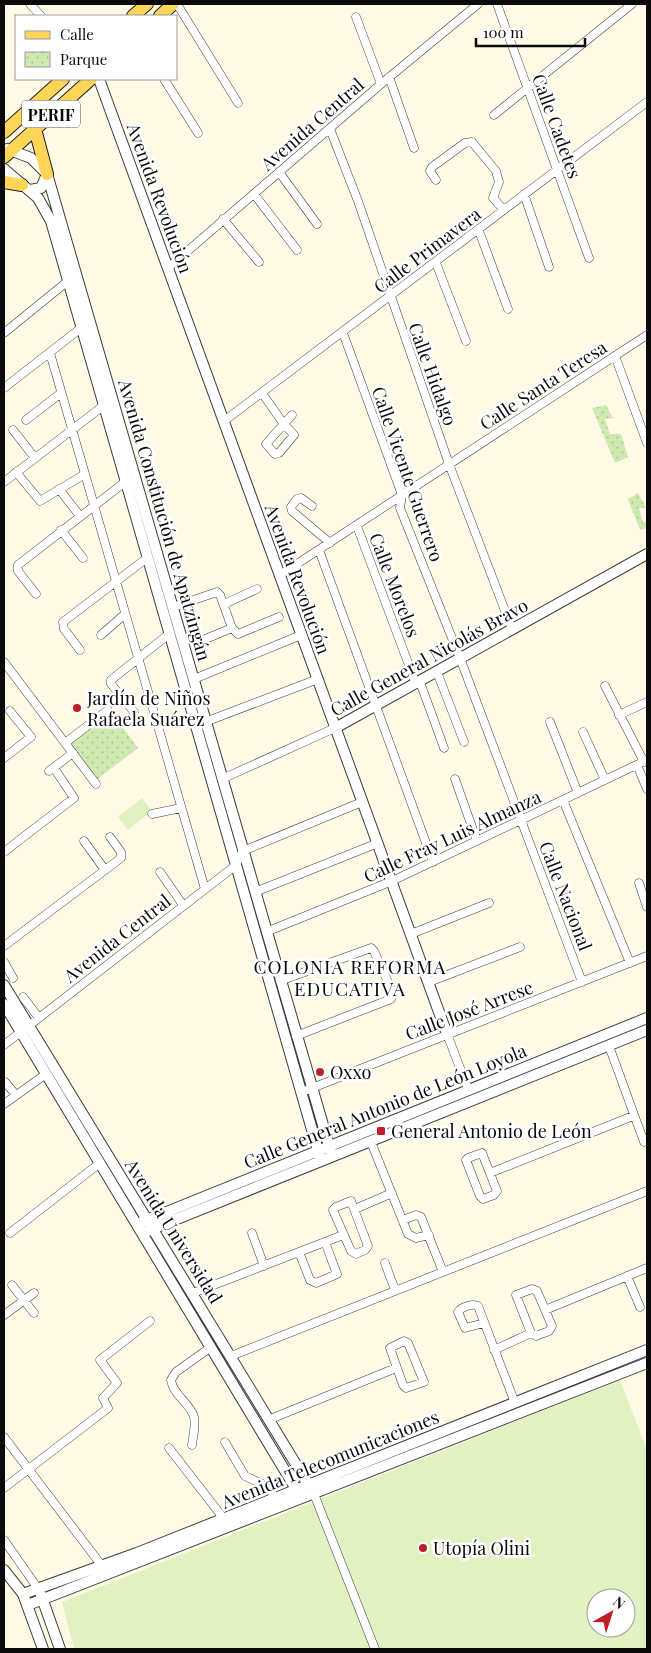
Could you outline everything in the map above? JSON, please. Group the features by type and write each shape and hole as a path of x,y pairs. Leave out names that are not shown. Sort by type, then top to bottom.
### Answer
{"main road":[{"path":"134,15 147,4"},
{"path":"161,15 175,4"},
{"name":"PERIF","path":"4,132 62,80"},
{"name":"PERIF","path":"7,152 90,80"},
{"path":"35,129 47,174"},
{"path":"4,182 26,187"}],"street":[{"path":"30,4 40,15"},
{"path":"175,4 238,103"},
{"name":"Avenida Central","path":"168,268 389,77 478,4"},
{"name":"Calle Cadetes","path":"497,4 590,258"},
{"path":"494,115 632,4"},
{"path":"356,17 381,84"},
{"path":"389,77 414,148"},
{"name":"Avenida Revolución","path":"99,80 468,1089"},
{"path":"165,80 198,133"},
{"name":"Calle Primavera","path":"224,421 479,231 524,194 647,102"},
{"name":"Calle Hidalgo","path":"330,129 358,201 449,464 512,629"},
{"path":"436,180 430,171 432,167 465,143 475,144 496,171 499,182 493,198 504,210"},
{"path":"7,152 31,158 47,174 41,188 26,187"},
{"name":"Avenida Constitución de Apatzingán","path":"4,169 26,187 47,211 321,1161"},
{"path":"279,172 317,224"},
{"name":"Avenida Constitución de Apatzingán","path":"47,174 332,1156"},
{"path":"254,194 297,250"},
{"path":"524,194 548,267"},
{"path":"224,220 259,262"},
{"path":"479,231 508,310"},
{"path":"436,263 466,341"},
{"path":"4,332 68,281"},
{"path":"4,388 81,328"},
{"name":"Calle Vicente Guerrero","path":"343,333 402,495 400,508 460,658 521,820"},
{"name":"Calle Santa Teresa","path":"280,575 647,335"},
{"path":"50,353 205,889"},
{"path":"615,356 647,443"},
{"path":"26,420 61,393"},
{"path":"262,393 283,423 292,415"},
{"path":"4,482 104,406"},
{"path":"13,430 35,458"},
{"path":"16,472 40,501 85,474"},
{"path":"36,594 17,567 61,530 125,482"},
{"path":"59,489 80,516"},
{"path":"312,506 301,498 291,507 292,511 330,543"},
{"name":"Calle Morelos","path":"357,526 444,748"},
{"path":"61,530 82,558"},
{"path":"319,550 377,705 432,862"},
{"name":"Calle General Nicolás Bravo","path":"222,779 337,727 647,554"},
{"path":"80,650 64,628 63,622 147,558"},
{"path":"224,604 257,589"},
{"path":"173,608 217,592 224,604 232,628 236,633 279,617"},
{"path":"101,635 125,614"},
{"path":"203,640 232,628"},
{"path":"134,712 110,682 112,678 169,634"},
{"path":"194,679 301,635"},
{"path":"4,662 96,784"},
{"path":"437,672 464,742"},
{"path":"205,722 318,679"},
{"path":"605,686 643,763 647,789"},
{"path":"620,715 647,702"},
{"path":"65,743 108,710"},
{"path":"4,758 31,737 10,711"},
{"path":"550,722 578,793"},
{"path":"583,732 605,780"},
{"path":"4,852 74,798 51,770 73,753"},
{"name":"Calle Fray Luis Almanza","path":"266,932 392,882 643,763"},
{"path":"455,778 477,841"},
{"path":"563,800 630,963"},
{"path":"243,852 362,802"},
{"path":"152,814 182,808"},
{"name":"Calle Nacional","path":"521,820 582,982"},
{"path":"4,946 121,858 122,854 110,837"},
{"path":"84,841 105,870"},
{"path":"255,892 378,843"},
{"name":"Avenida Central","path":"4,1045 235,866 243,852"},
{"path":"160,872 183,905"},
{"path":"640,883 647,907"},
{"path":"411,934 489,903"},
{"path":"428,982 520,947"},
{"path":"280,981 371,948 393,993 391,999 296,1036"},
{"name":"Calle José Arrese","path":"301,1092 647,956"},
{"path":"4,962 13,978"},
{"name":"Avenida Universidad","path":"4,985 46,1074 302,1499"},
{"path":"23,996 39,1018"},
{"name":"Avenida Universidad","path":"4,1004 25,1029 150,1224 314,1494"},
{"name":"Calle General Antonio de León Loyola","path":"139,1229 318,1150 647,1018"},
{"name":"Calle General Antonio de León Loyola","path":"150,1224 372,1142 647,1030"},
{"path":"609,1046 644,1142"},
{"path":"4,1104 46,1074"},
{"path":"5,1082 16,1095"},
{"path":"490,1173 633,1116"},
{"path":"372,1142 408,1234 413,1238 429,1235"},
{"path":"482,1153 490,1173 497,1192 482,1199 467,1159 482,1153"},
{"path":"10,1233 100,1163"},
{"path":"231,1356 647,1191"},
{"path":"355,1209 392,1193"},
{"path":"350,1201 355,1209 368,1248 353,1254 343,1235 333,1208 350,1201"},
{"path":"403,1220 420,1216 443,1272"},
{"path":"252,1233 264,1266"},
{"path":"193,1293 343,1235"},
{"path":"299,1252 310,1280 316,1283 337,1274 325,1242"},
{"path":"385,1263 395,1290"},
{"path":"544,1310 647,1268"},
{"path":"627,1276 640,1307"},
{"path":"12,1285 34,1313"},
{"path":"535,1288 551,1328 537,1336 531,1333 516,1296 535,1288"},
{"path":"4,1315 34,1292"},
{"path":"4,1488 108,1408 103,1398 117,1383 100,1360 150,1321"},
{"path":"484,1323 515,1403"},
{"path":"494,1350 531,1333"},
{"path":"405,1340 424,1382 404,1388 396,1368 390,1347 405,1340"},
{"path":"192,1445 194,1419 192,1412 174,1389 171,1380 176,1372 211,1347"},
{"name":"Avenida Telecomunicaciones","path":"23,1594 39,1590 224,1519 647,1350"},
{"path":"634,1356 642,1358 644,1364"},
{"name":"Avenida Telecomunicaciones","path":"28,1605 644,1364"},
{"path":"268,1420 396,1368"},
{"path":"4,1438 102,1566"},
{"path":"225,1442 245,1476 267,1486 276,1498"},
{"path":"168,1448 224,1519"},
{"path":"314,1494 375,1649"},
{"path":"4,1540 39,1590 60,1649"},
{"path":"4,1570 23,1594 43,1649"}],"green space":[{"path":"606,405 613,418 605,419 610,434 621,434 628,457 615,463 592,408"},
{"path":"638,493 646,508 639,508 643,523 647,522 647,528 640,530 628,499"},
{"path":"111,712 138,748 96,780 69,744"},
{"path":"142,798 152,811 128,830 118,817"},
{"name":"Utopía Olini","path":"620,1380 647,1450 647,1649 74,1649 62,1602"}],"place":[{"name":"Jardín de Niños Rafaela Suárez","path":"77,708"},
{"name":"Oxxo","path":"320,1072"},
{"name":"General Antonio de León","path":"381,1131"},
{"name":"Utopía Olini","path":"423,1548"}],"district":[{"name":"COLONIA REFORMA EDUCATIVA","path":"350,977"}]}
